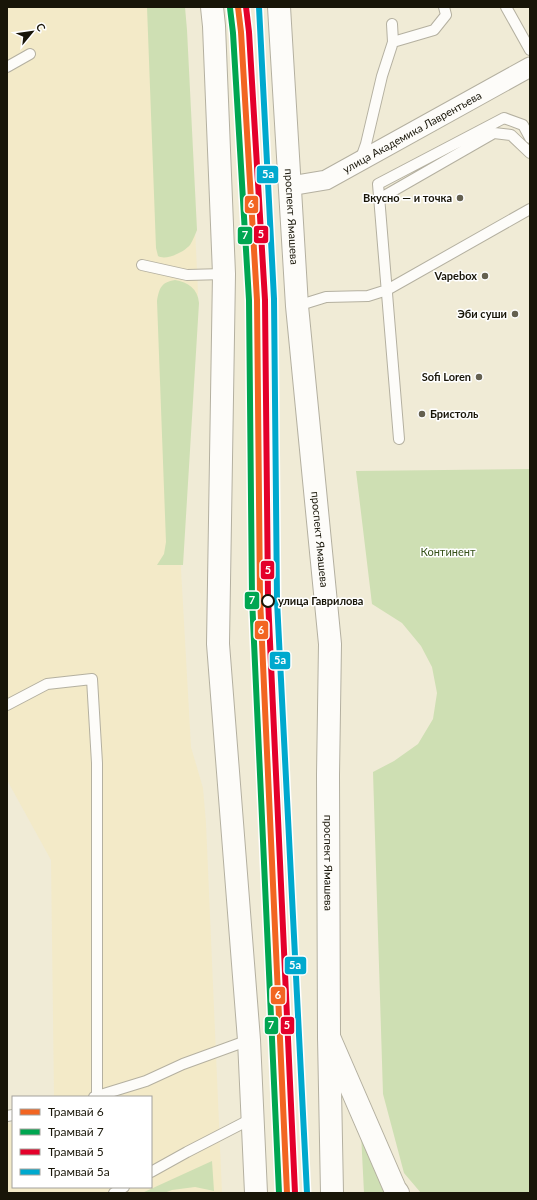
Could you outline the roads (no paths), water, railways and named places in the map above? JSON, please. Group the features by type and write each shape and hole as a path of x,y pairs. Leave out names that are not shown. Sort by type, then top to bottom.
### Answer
{"main road":[{"path":"212,7 224,274 218,644 249,1040 256,1193"},
{"name":"проспект Ямашева","path":"279,7 297,306 330,644 328,775 328,1037 332,1193"},
{"path":"328,1037 398,1193"}],"street":[{"name":"улица Академика Лаврентьева","path":"290,186 326,180 530,67"}],"lane":[{"path":"392,42 434,30 446,15 444,7"},
{"path":"506,7 530,50"},
{"path":"360,161 366,144 382,76 392,42 392,24"},
{"path":"7,68 30,54"},
{"path":"399,440 378,184 504,118 523,125 530,138"},
{"path":"379,198 494,134 512,136 530,153"},
{"path":"297,306 326,298 368,296 387,290 530,209"},
{"path":"142,265 188,275 224,274"},
{"path":"7,704 47,684 92,679 97,763 95,1096"},
{"path":"98,1096 146,1081 183,1064 249,1040"},
{"path":"152,1171 253,1118"}],"tram line":[{"name":"6","path":"238,7 241,32 257,300 260,598 287,1193"},
{"name":"5","path":"246,7 249,32 265,300 268,598 295,1193"},
{"name":"5а","path":"259,7 274,299 277,601 307,1193"},
{"name":"7","path":"230,8 233,33 249,300 252,598 279,1193"}],"place":[{"name":"Вкусно — и точка","path":"460,198"},
{"name":"Vapebox","path":"485,276"},
{"name":"Эби суши","path":"515,314"},
{"name":"Sofi Loren","path":"479,377"},
{"name":"Бристоль","path":"422,414"},
{"name":"улица Гаврилова","path":"268,601"}],"park label":[{"name":"Континент","path":"448,552"}]}
